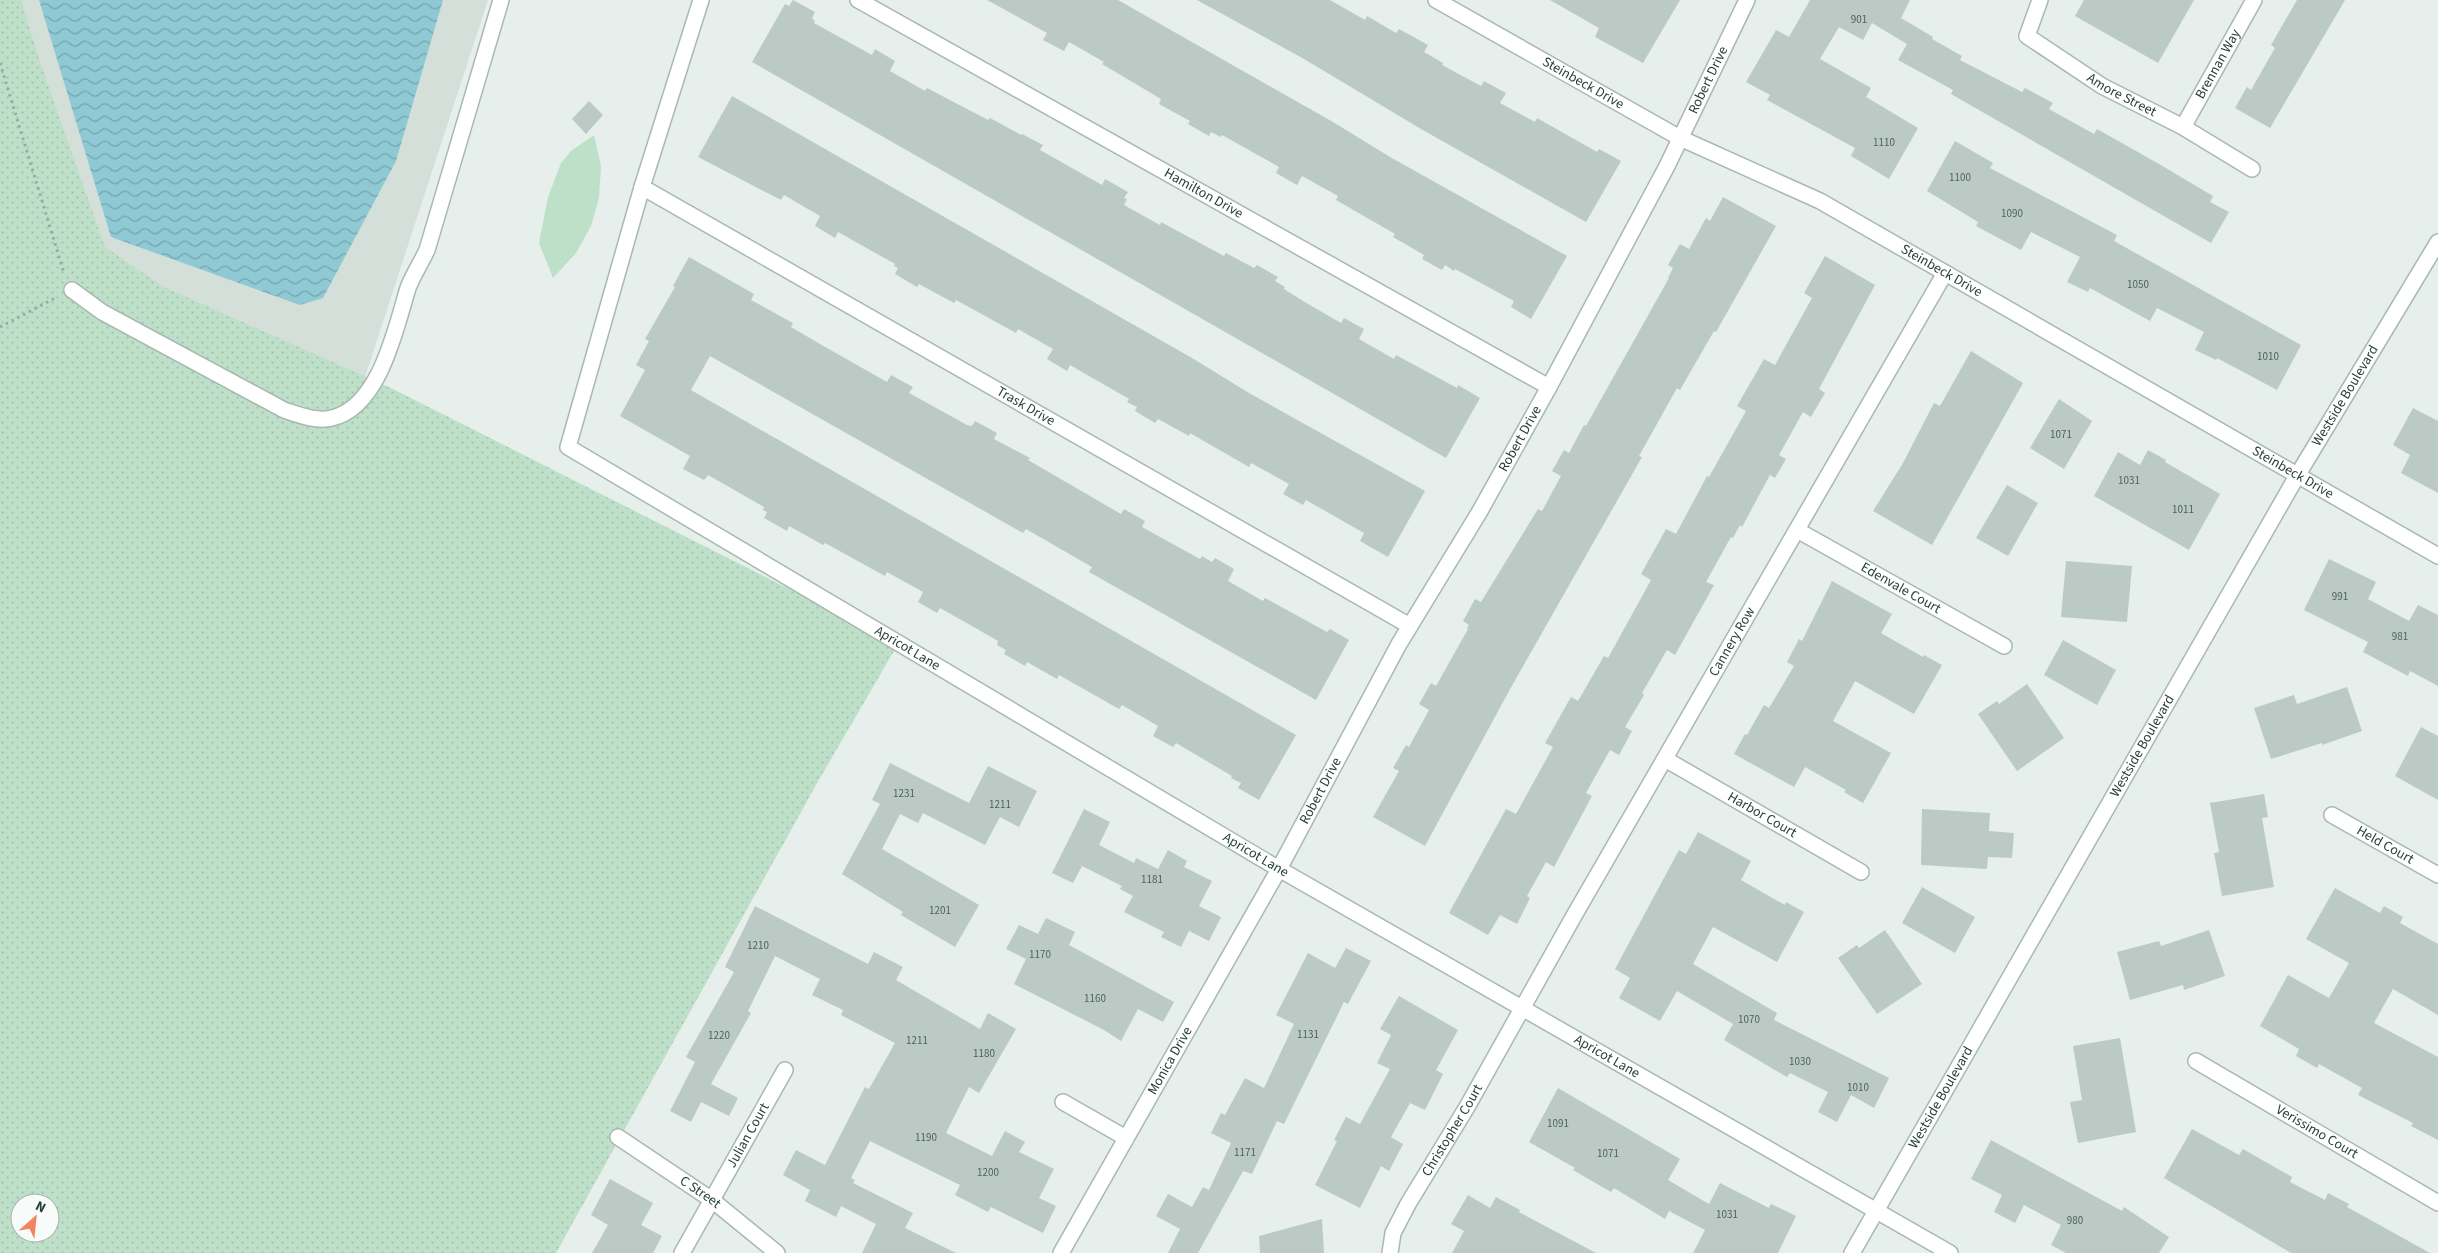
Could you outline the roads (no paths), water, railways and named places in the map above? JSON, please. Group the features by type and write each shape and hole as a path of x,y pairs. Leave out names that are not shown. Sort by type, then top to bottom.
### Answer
{"street":[{"path":"72,290 102,312 284,410 310,418 321,419 333,418 348,411 365,395 386,361 395,337 409,286 427,250 501,0"},
{"path":"642,187 701,0"},
{"name":"Hamilton Drive","path":"858,0 1549,387"},
{"name":"Steinbeck Drive","path":"1436,0 1680,138 1820,201 2438,556"},
{"name":"Robert Drive","path":"1280,869 1410,626 1480,511 1549,387 1680,138 1747,0"},
{"name":"Amore Street","path":"2040,0 2027,36 2102,86 2183,127 2252,168"},
{"name":"Brennan Way","path":"2183,127 2254,0"},
{"name":"Apricot Lane","path":"642,187 568,447 1280,869 1522,1010 1950,1253"},
{"name":"Trask Drive","path":"642,187 1410,626"},
{"name":"Westside Boulevard","path":"1852,1253 2297,476 2438,242"},
{"name":"Cannery Row","path":"1522,1010 1944,273"},
{"name":"Edenvale Court","path":"1797,530 2004,646"},
{"name":"Harbor Court","path":"1665,759 1861,872"},
{"name":"Held Court","path":"2332,816 2438,875"},
{"name":"Monica Drive","path":"1061,1253 1280,869"},
{"name":"Christopher Court","path":"1390,1253 1393,1233 1408,1204 1522,1010"},
{"name":"Verissimo Court","path":"2196,1061 2438,1202"},
{"name":"Julian Court","path":"682,1253 785,1070"},
{"path":"1063,1102 1126,1138"},
{"name":"C Street","path":"618,1137 712,1200 777,1253"}],"water":[{"path":"39,0 443,0 396,161 323,298 300,305 111,237"}]}
